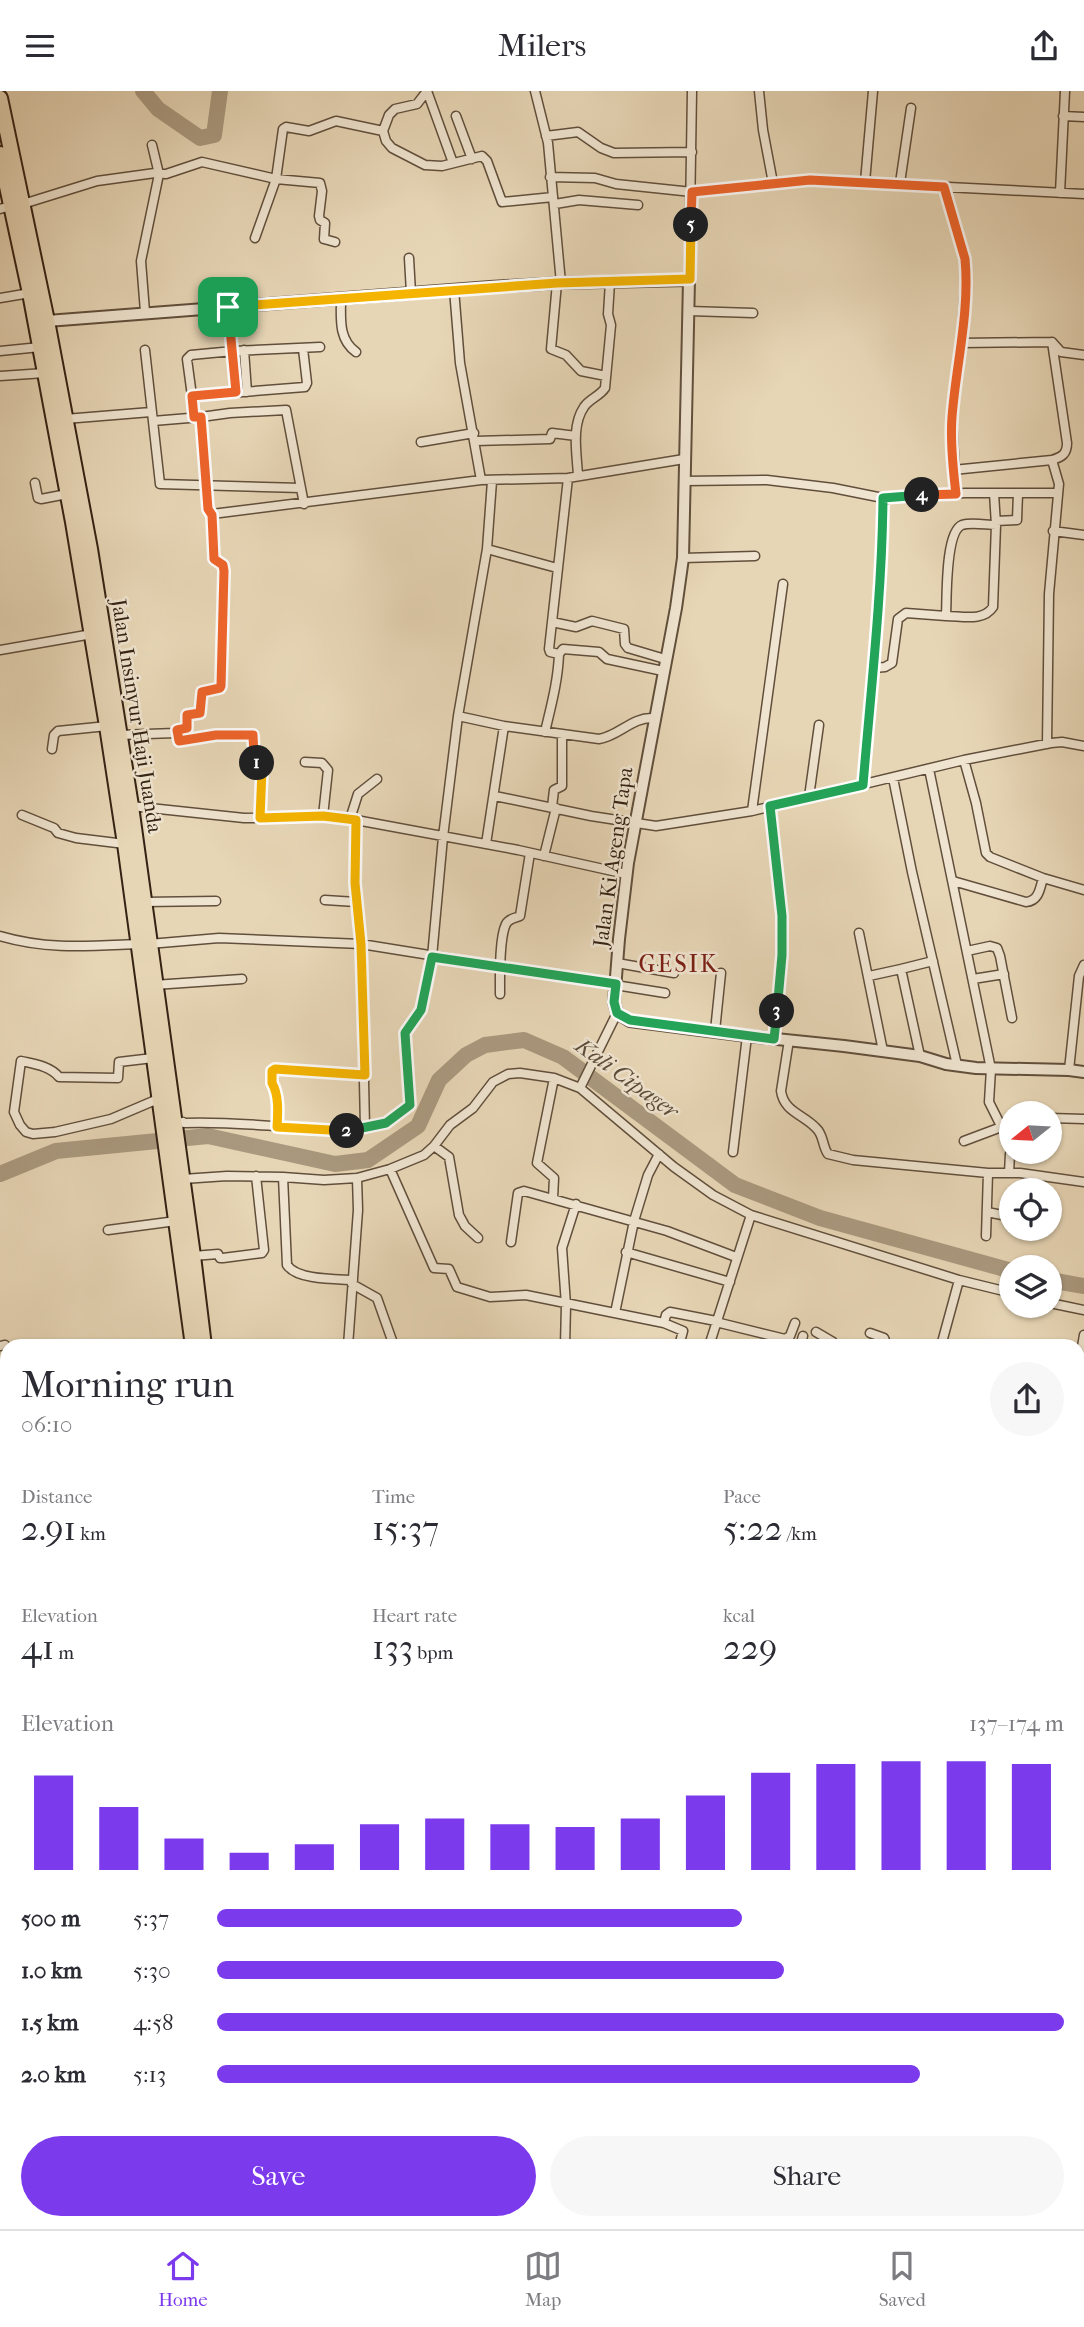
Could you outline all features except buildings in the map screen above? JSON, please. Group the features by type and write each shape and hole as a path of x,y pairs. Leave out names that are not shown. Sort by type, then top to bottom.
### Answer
{"highway":[{"name":"Jalan Insinyur Haji Juanda","path":"0,98 11,206 47,321 65,419 84,551 131,806 144,902 144,944 158,1099 174,1119"},
{"name":"Jalan Insinyur Haji Juanda","path":"0,154 30,293 67,494 79,521"},
{"name":"Jalan Insinyur Haji Juanda","path":"84,551 92,634 125,844 154,985 174,1119 176,1221 202,1339"},
{"name":"Jalan Insinyur Haji Juanda","path":"173,1158 183,1179 193,1256 192,1339"}],"street":[{"path":"427,91 417,104 395,109 389,115 383,131 386,141 397,152 433,167 482,156 487,161 502,202 579,200 638,205"},
{"path":"427,91 453,163"},
{"path":"536,91 546,136 560,278 551,349 566,355 581,371 606,376"},
{"name":"Jalan Ki Ageng Tapa","path":"617,1013 614,1002 626,874 683,558 692,91"},
{"path":"759,91 763,130 777,182"},
{"path":"864,182 873,91"},
{"path":"1060,193 1065,91"},
{"path":"900,183 911,108"},
{"path":"1063,115 1084,117"},
{"path":"456,117 472,159"},
{"path":"255,238 276,179 283,129 286,127 309,131 336,121 383,131"},
{"path":"546,136 578,132 601,148 614,153 692,152"},
{"path":"145,308 141,261 159,174 152,145"},
{"path":"11,206 97,181 155,173 166,174 202,162 276,179 320,183 322,191 319,218 325,223 324,239 335,242"},
{"path":"550,177 596,178 616,184 692,192 810,180 1084,194"},
{"path":"944,187 966,271 952,419 956,494"},
{"path":"409,258 410,289"},
{"path":"47,321 145,308 228,307 560,278 610,282 690,274"},
{"path":"578,476 576,436 582,410 604,390 611,325 608,314 610,282"},
{"path":"454,289 460,363 481,480"},
{"path":"0,298 30,293"},
{"path":"341,299 343,337 356,352"},
{"path":"228,307 236,392"},
{"path":"689,311 753,313"},
{"path":"961,342 1052,342 1061,352 1084,355"},
{"path":"954,470 1052,460 1064,454 1067,450 1052,342"},
{"path":"0,351 40,347"},
{"path":"119,735 177,733 177,730 187,728 187,715 200,713 202,692 220,687 223,568 214,559 212,515 208,509 188,357 244,350 320,347"},
{"path":"192,396 305,387 307,383 303,349"},
{"path":"145,350 162,485 301,488"},
{"path":"244,350 247,392"},
{"path":"0,376 45,373"},
{"path":"65,419 197,417 285,410 304,504"},
{"path":"421,442 475,437 550,439 552,433 576,436"},
{"path":"212,515 481,480 568,478 684,459"},
{"path":"1047,744 1049,594 1058,493 1058,480 1052,460"},
{"path":"559,654 550,652 549,649 568,478"},
{"path":"684,481 767,480 833,488 883,498 1058,493"},
{"path":"174,1119 184,1123 351,1131 386,1123 410,1105 405,1033 421,1010 432,957 458,716 487,549 492,481"},
{"path":"35,483 38,498 67,494"},
{"path":"874,668 892,663 900,615 906,613 978,617 985,615 993,607 996,523 994,493"},
{"path":"946,616 950,545 955,530 964,525 1017,520 1017,493"},
{"path":"863,785 883,539 883,498"},
{"path":"1053,531 1084,535"},
{"path":"487,549 557,568"},
{"path":"683,558 755,557"},
{"path":"752,811 783,583"},
{"path":"552,622 576,627 592,621 624,629 626,646 622,663"},
{"path":"0,650 92,634"},
{"path":"626,646 666,659"},
{"path":"545,732 555,689 559,654 563,649 599,652 607,659 663,671"},
{"path":"458,716 504,726 598,739 607,738 638,719 653,718"},
{"path":"809,797 819,725"},
{"path":"52,749 54,735 58,731 107,726"},
{"path":"486,844 504,726"},
{"path":"177,733 179,741 216,735 253,735 254,757 262,770 260,818"},
{"path":"544,856 554,808 554,790 562,786 562,734"},
{"path":"495,796 656,826 752,811 964,760 1047,744 1062,742 1084,746"},
{"path":"964,760 986,853 1043,878 1084,890"},
{"path":"305,762 322,763 328,770 323,816"},
{"path":"929,769 991,1069 991,1109 999,1124"},
{"path":"893,778 957,1065"},
{"path":"365,1128 361,944 356,902 352,807 358,794 377,779"},
{"path":"131,806 260,818 323,816 353,820 486,844 626,874"},
{"path":"770,806 782,916 782,955 774,1039"},
{"path":"22,815 54,828 58,833 125,844"},
{"path":"500,994 500,966 507,922 520,916 530,853"},
{"path":"953,881 1026,902 1035,899 1043,878"},
{"path":"325,900 356,902"},
{"path":"144,902 216,901"},
{"path":"859,933 883,1051"},
{"path":"0,936 48,947 219,938 361,944 665,993"},
{"path":"967,951 994,946 1000,956 1012,1018"},
{"path":"869,976 933,961"},
{"path":"617,963 674,973"},
{"path":"1069,1070 1079,976 1084,965"},
{"path":"901,969 919,1056"},
{"path":"715,1031 721,973"},
{"path":"973,979 1004,974"},
{"path":"154,985 242,979"},
{"path":"581,1086 617,1013 630,1020 883,1051 957,1065 991,1069 1084,1072"},
{"path":"733,1152 747,1036"},
{"path":"789,1040 782,1099 785,1106 816,1127 828,1154 853,1160 1084,1182"},
{"path":"153,1058 119,1062 118,1078 58,1077 55,1071 21,1061 14,1112 26,1132 33,1134 55,1132 111,1119 158,1099"},
{"path":"277,1127 278,1104 272,1083 272,1071 275,1069 365,1075"},
{"path":"183,1179 256,1176 324,1180 357,1178 418,1159 434,1146 446,1129 473,1108 496,1080 512,1073 554,1078 581,1086 659,1154 713,1195 751,1215 959,1280 999,1290"},
{"path":"553,1198 554,1178 537,1163 554,1078"},
{"path":"1062,1118 1084,1119"},
{"path":"964,1141 999,1126"},
{"path":"434,1146 449,1157 459,1215 465,1226 478,1238"},
{"path":"615,1313 634,1221 648,1175 659,1154"},
{"path":"1009,1164 1009,1173"},
{"path":"390,1169 434,1268 449,1269 457,1287 490,1297 526,1296 664,1323 683,1331 681,1339"},
{"path":"986,1236 988,1173"},
{"path":"193,1256 218,1254 223,1258 262,1253 264,1250 256,1176"},
{"path":"282,1177 286,1265 299,1274 353,1282 377,1298 392,1339"},
{"path":"349,1339 358,1210 357,1178"},
{"path":"511,1242 519,1191 524,1191 667,1231 736,1257"},
{"path":"565,1339 562,1248 576,1204"},
{"path":"987,1212 999,1214"},
{"path":"711,1339 751,1215"},
{"path":"108,1230 176,1221"},
{"path":"626,1252 730,1282"},
{"path":"943,1339 959,1280"},
{"path":"1062,1305 1084,1310"},
{"path":"664,1323 670,1312 785,1339 790,1336 794,1323"},
{"path":"816,1332 828,1339"},
{"path":"870,1333 880,1339"}],"waterway":[{"path":"143,91 158,109 200,138 214,135 220,91"},
{"name":"Kali Cipager","path":"0,1174 56,1151 208,1136 335,1164 368,1160 418,1126 439,1080 466,1055 485,1045 524,1040 563,1057 735,1185 820,1218 999,1267"},
{"name":"Kali Cipager","path":"1062,1282 1084,1286"}],"district":[{"name":"GESIK","path":"679,964"}],"route":[{"path":"810,180 944,187 966,271 952,419 956,494 883,498 883,539 863,785 770,806 782,916 782,955 774,1039 624,1018 617,1013 614,1002 616,984 432,957 419,1016 405,1033 409,1106 386,1123 351,1131 277,1127 278,1104 272,1083 272,1071 275,1069 365,1075 361,944 355,883 356,820 323,816 260,818 262,770 254,757 253,735 216,735 178,740 177,730 187,728 186,715 201,712 202,692 221,686 223,653 220,638 224,571 223,565 214,559 201,417 194,417 192,396 236,392 228,307 454,289 690,279 692,192 810,180"}]}
